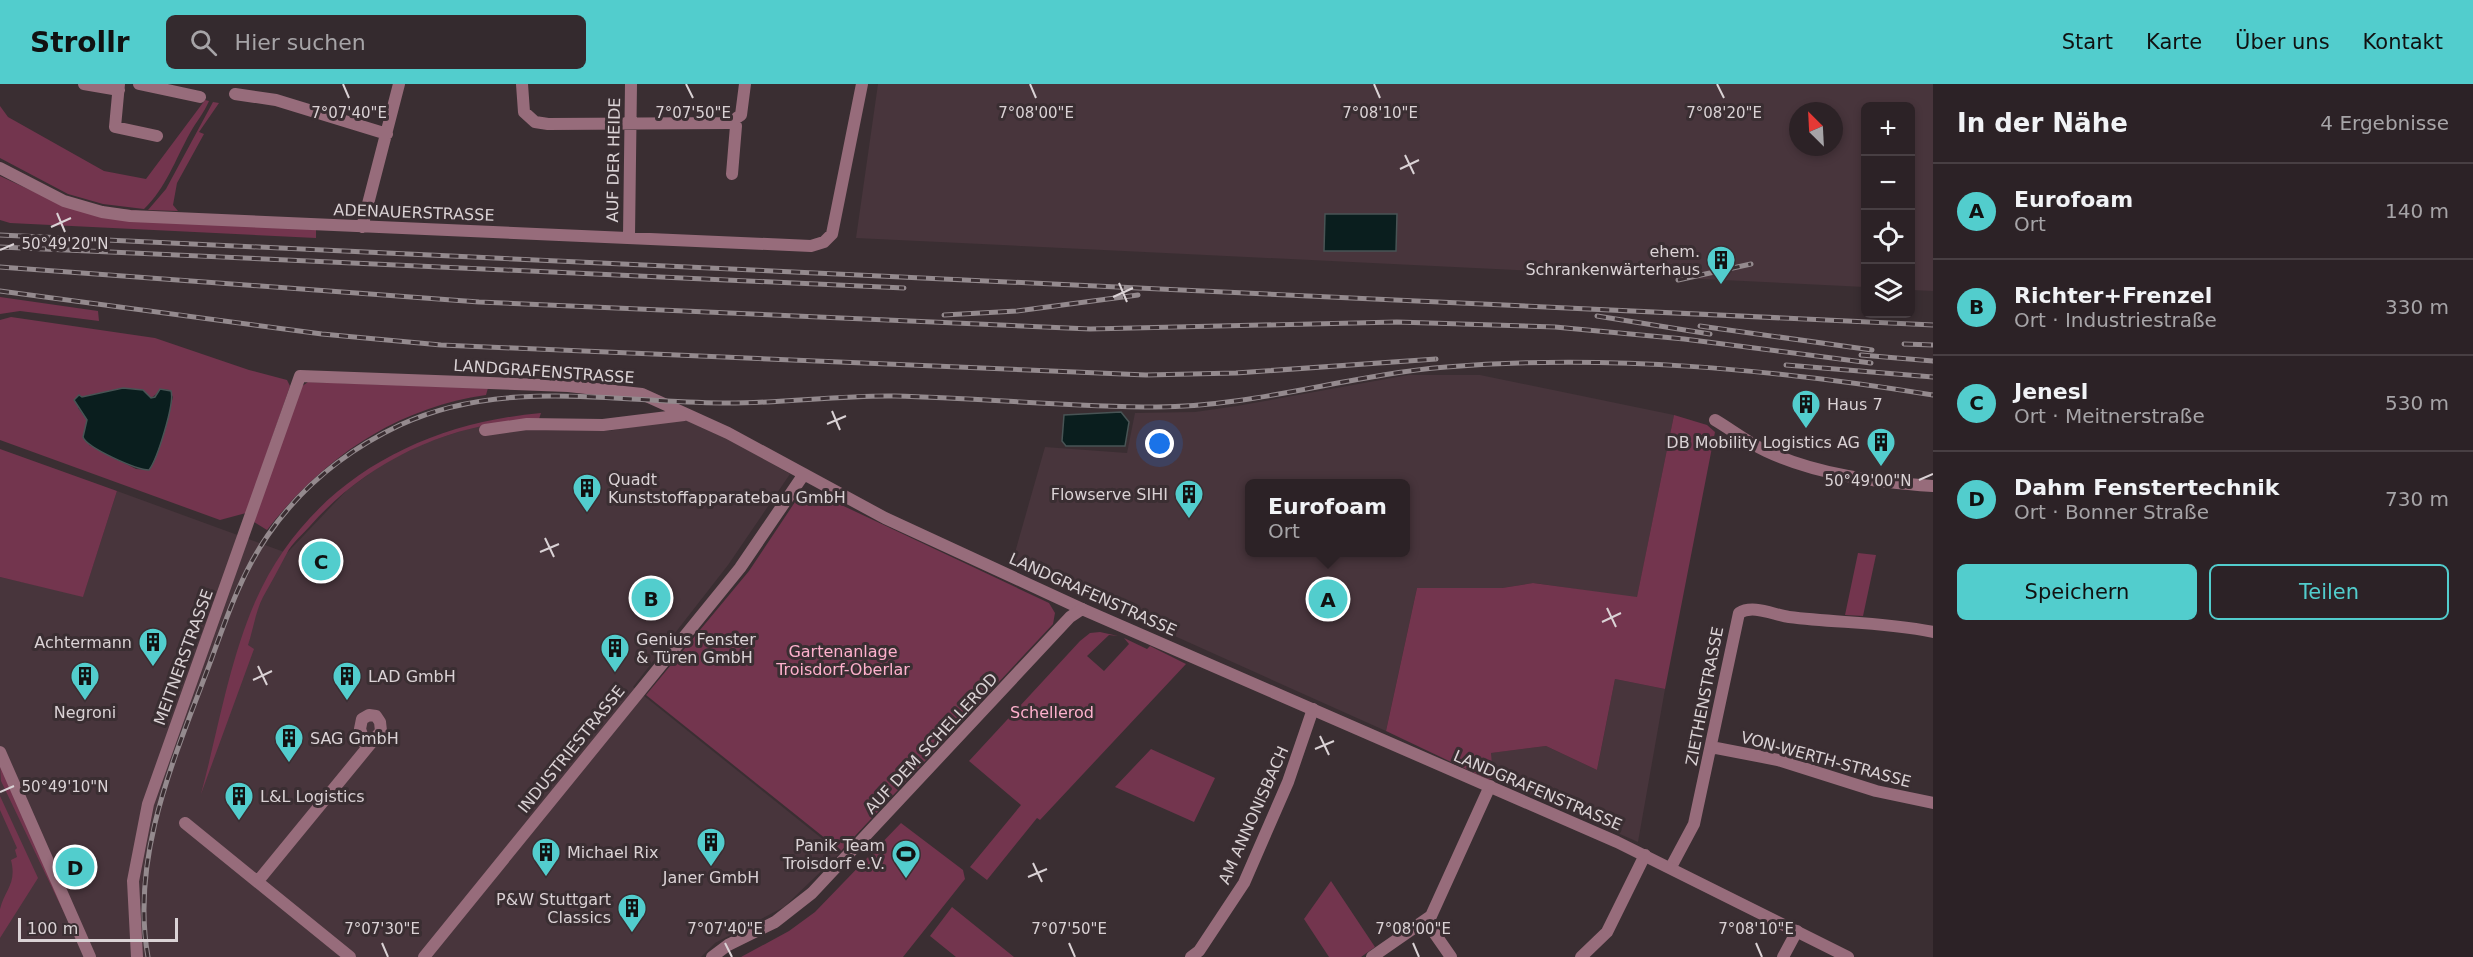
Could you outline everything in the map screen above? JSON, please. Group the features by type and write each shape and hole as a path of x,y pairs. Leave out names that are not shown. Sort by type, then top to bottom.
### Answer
{"street":[{"path":"84,84 119,87 115,127 158,136"},
{"path":"139,84 200,97"},
{"path":"362,227 399,84"},
{"path":"522,84 522,108 535,122 631,123 734,121 741,115 745,84"},
{"name":"AUF DER HEIDE","path":"629,236 631,84"},
{"name":"ADENAUERSTRASSE","path":"0,168 64,201 102,212 145,217 629,236 811,246 824,242 832,234 862,84"},
{"path":"235,94 276,100 387,134"},
{"path":"732,174 736,126 734,121"},
{"name":"LANDGRAFENSTRASSE","path":"300,376 568,386 642,394 728,433 885,518 1082,609 1645,855 1848,957"},
{"name":"MEITNERSTRASSE","path":"137,957 133,881 148,804 300,376"},
{"path":"484,430 527,424 603,425 686,415"},
{"path":"1715,420 1765,450 1806,467 1829,473 1933,486"},
{"name":"INDUSTRIESTRASSE","path":"424,957 740,568 804,474"},
{"name":"AUF DEM SCHELLEROD","path":"712,957 728,945 775,922 812,893 1070,617 1082,609"},
{"name":"ZIETHENSTRASSE","path":"1671,867 1694,824 1736,617 1743,610 1788,617 1876,623 1933,632"},
{"name":"AM ANNONISBACH","path":"1191,957 1199,951 1244,882 1288,782 1313,709"},
{"path":"258,881 366,747"},
{"name":"VON-WERTH-STRASSE","path":"1711,747 1778,760 1876,791 1933,803"},
{"path":"0,752 90,957"},
{"path":"1372,957 1431,916 1490,786"},
{"path":"185,824 350,957"},
{"path":"1581,957 1607,932 1645,855"},
{"path":"1426,921 1450,957"},
{"path":"1783,957 1797,930"}],"shaded area":[{"path":"878,84 1933,84 1933,291 1915,290 1915,102 1861,102 1861,287 856,238"},
{"path":"1408,375 1480,375 1674,415 1637,598 1534,583 1502,588 1417,588 1386,731 1012,563 1045,447 1127,453 1135,413 1195,412"},
{"path":"683,418 729,439 790,474 728,565 633,687 840,853 784,907 715,943 701,957 0,957 0,577 83,596 117,491 287,553 347,490 384,463 427,442 474,427 521,420 559,430 609,431"},
{"path":"1615,679 1665,689 1638,842 1493,778 1490,753 1546,746 1597,770"}],"green space":[{"path":"205,100 209,101 164,183 144,209 103,204 68,194 0,158 0,106 8,117 104,171 146,179"},
{"path":"213,102 219,103 199,132 204,134 177,183 173,205 178,211 148,210 166,189"},
{"path":"0,176 56,202 316,230 316,238 10,223 0,220"},
{"path":"0,297 98,311 99,321 20,311 0,314"},
{"path":"11,317 155,338 249,370 287,380 290,386 246,513 220,520 0,440 0,320","holes":["123,388 143,390 151,398 163,389 169,390 173,397 163,435 149,470 136,469 89,445 87,420 78,408 82,397"]},
{"path":"308,382 488,388 486,395 421,412 363,441 312,481 288,504 267,530 254,522 298,389"},
{"path":"541,413 539,419 475,428 444,437 385,464 358,482 333,503 295,542 258,608 248,645 254,649 201,794 231,673 246,625 277,560 304,524 336,493 371,467 410,447 451,431 495,419"},
{"path":"1674,415 1707,425 1715,432 1665,689 1615,679 1597,770 1546,746 1491,753 1493,778 1489,780 1386,731 1417,588 1502,588 1533,583 1637,597"},
{"path":"0,449 117,491 83,597 0,577"},
{"name":"Gartenanlage Troisdorf-Oberlar","path":"816,493 1049,603 1055,613 1053,624 841,851 646,695 749,571 797,499"},
{"path":"1858,553 1876,555 1863,616 1845,615"},
{"name":"Schellerod","path":"1100,632 1118,636 1109,635 1087,656 1104,671 1129,644 1124,638 1147,649 1150,646 1186,664 1040,820 1037,818 987,880 970,867 1021,805 969,761 1080,641 1090,633"},
{"path":"1151,749 1215,778 1194,822 1115,787"},
{"path":"0,764 67,919 1,781"},
{"path":"0,796 38,878 0,938 0,909 13,875 11,860 17,857 15,850 17,848 0,810"},
{"path":"901,823 963,870 965,879 903,957 741,957 789,931 815,912"},
{"path":"1331,881 1375,947 1361,957 1329,957 1304,919"},
{"path":"952,907 1014,957 956,957 930,936"}],"water":[{"path":"1325,214 1397,214 1396,251 1324,251"},
{"path":"123,388 143,390 151,398 155,397 160,389 171,391 172,397 164,431 149,470 113,458 93,447 83,437 87,420 74,400 79,395 82,397"},
{"path":"1121,412 1129,422 1125,446 1066,446 1062,441 1064,415"}],"railway":[{"path":"0,235 1933,325"},
{"path":"0,247 904,288"},
{"path":"1678,280 1751,264"},
{"path":"0,267 479,302 1090,329 1397,322 1555,327 1684,339 1871,363"},
{"path":"0,291 322,334 441,345 1146,375 1236,373 1436,359"},
{"path":"944,315 1017,311 1138,295"},
{"path":"1597,316 1710,334"},
{"path":"1700,326 1872,350"},
{"path":"1904,344 1933,345"},
{"path":"1861,355 1933,361"},
{"path":"148,957 144,919 145,881 150,844 159,807 170,770 222,630 250,565 281,518 326,471 380,435 438,411 478,402 518,397 558,396 721,403 895,396 1091,406 1193,406 1229,402 1409,371 1507,363 1568,362 1629,363 1751,371 1933,395"},
{"path":"1786,365 1933,377"}],"place":[{"name":"ehem. Schrankenwärterhaus","path":"1721,286"},
{"name":"Haus 7","path":"1806,430"},
{"name":"DB Mobility Logistics AG","path":"1881,468"},
{"name":"Quadt Kunststoffapparatebau GmbH","path":"587,514"},
{"name":"Flowserve SIHI","path":"1189,520"},
{"name":"Jenesl","path":"321,561"},
{"name":"Richter+Frenzel","path":"651,598"},
{"name":"Eurofoam","path":"1328,599"},
{"name":"Achtermann","path":"153,668"},
{"name":"Genius Fenster & Türen GmbH","path":"615,674"},
{"name":"Negroni","path":"85,702"},
{"name":"LAD GmbH","path":"347,702"},
{"name":"SAG GmbH","path":"289,764"},
{"name":"L&L Logistics","path":"239,822"},
{"name":"Dahm Fenstertechnik","path":"75,867"},
{"name":"Janer GmbH","path":"711,868"},
{"name":"Michael Rix","path":"546,878"},
{"name":"Panik Team Troisdorf e.V.","path":"906,880"},
{"name":"P&W Stuttgart Classics","path":"632,934"}]}
